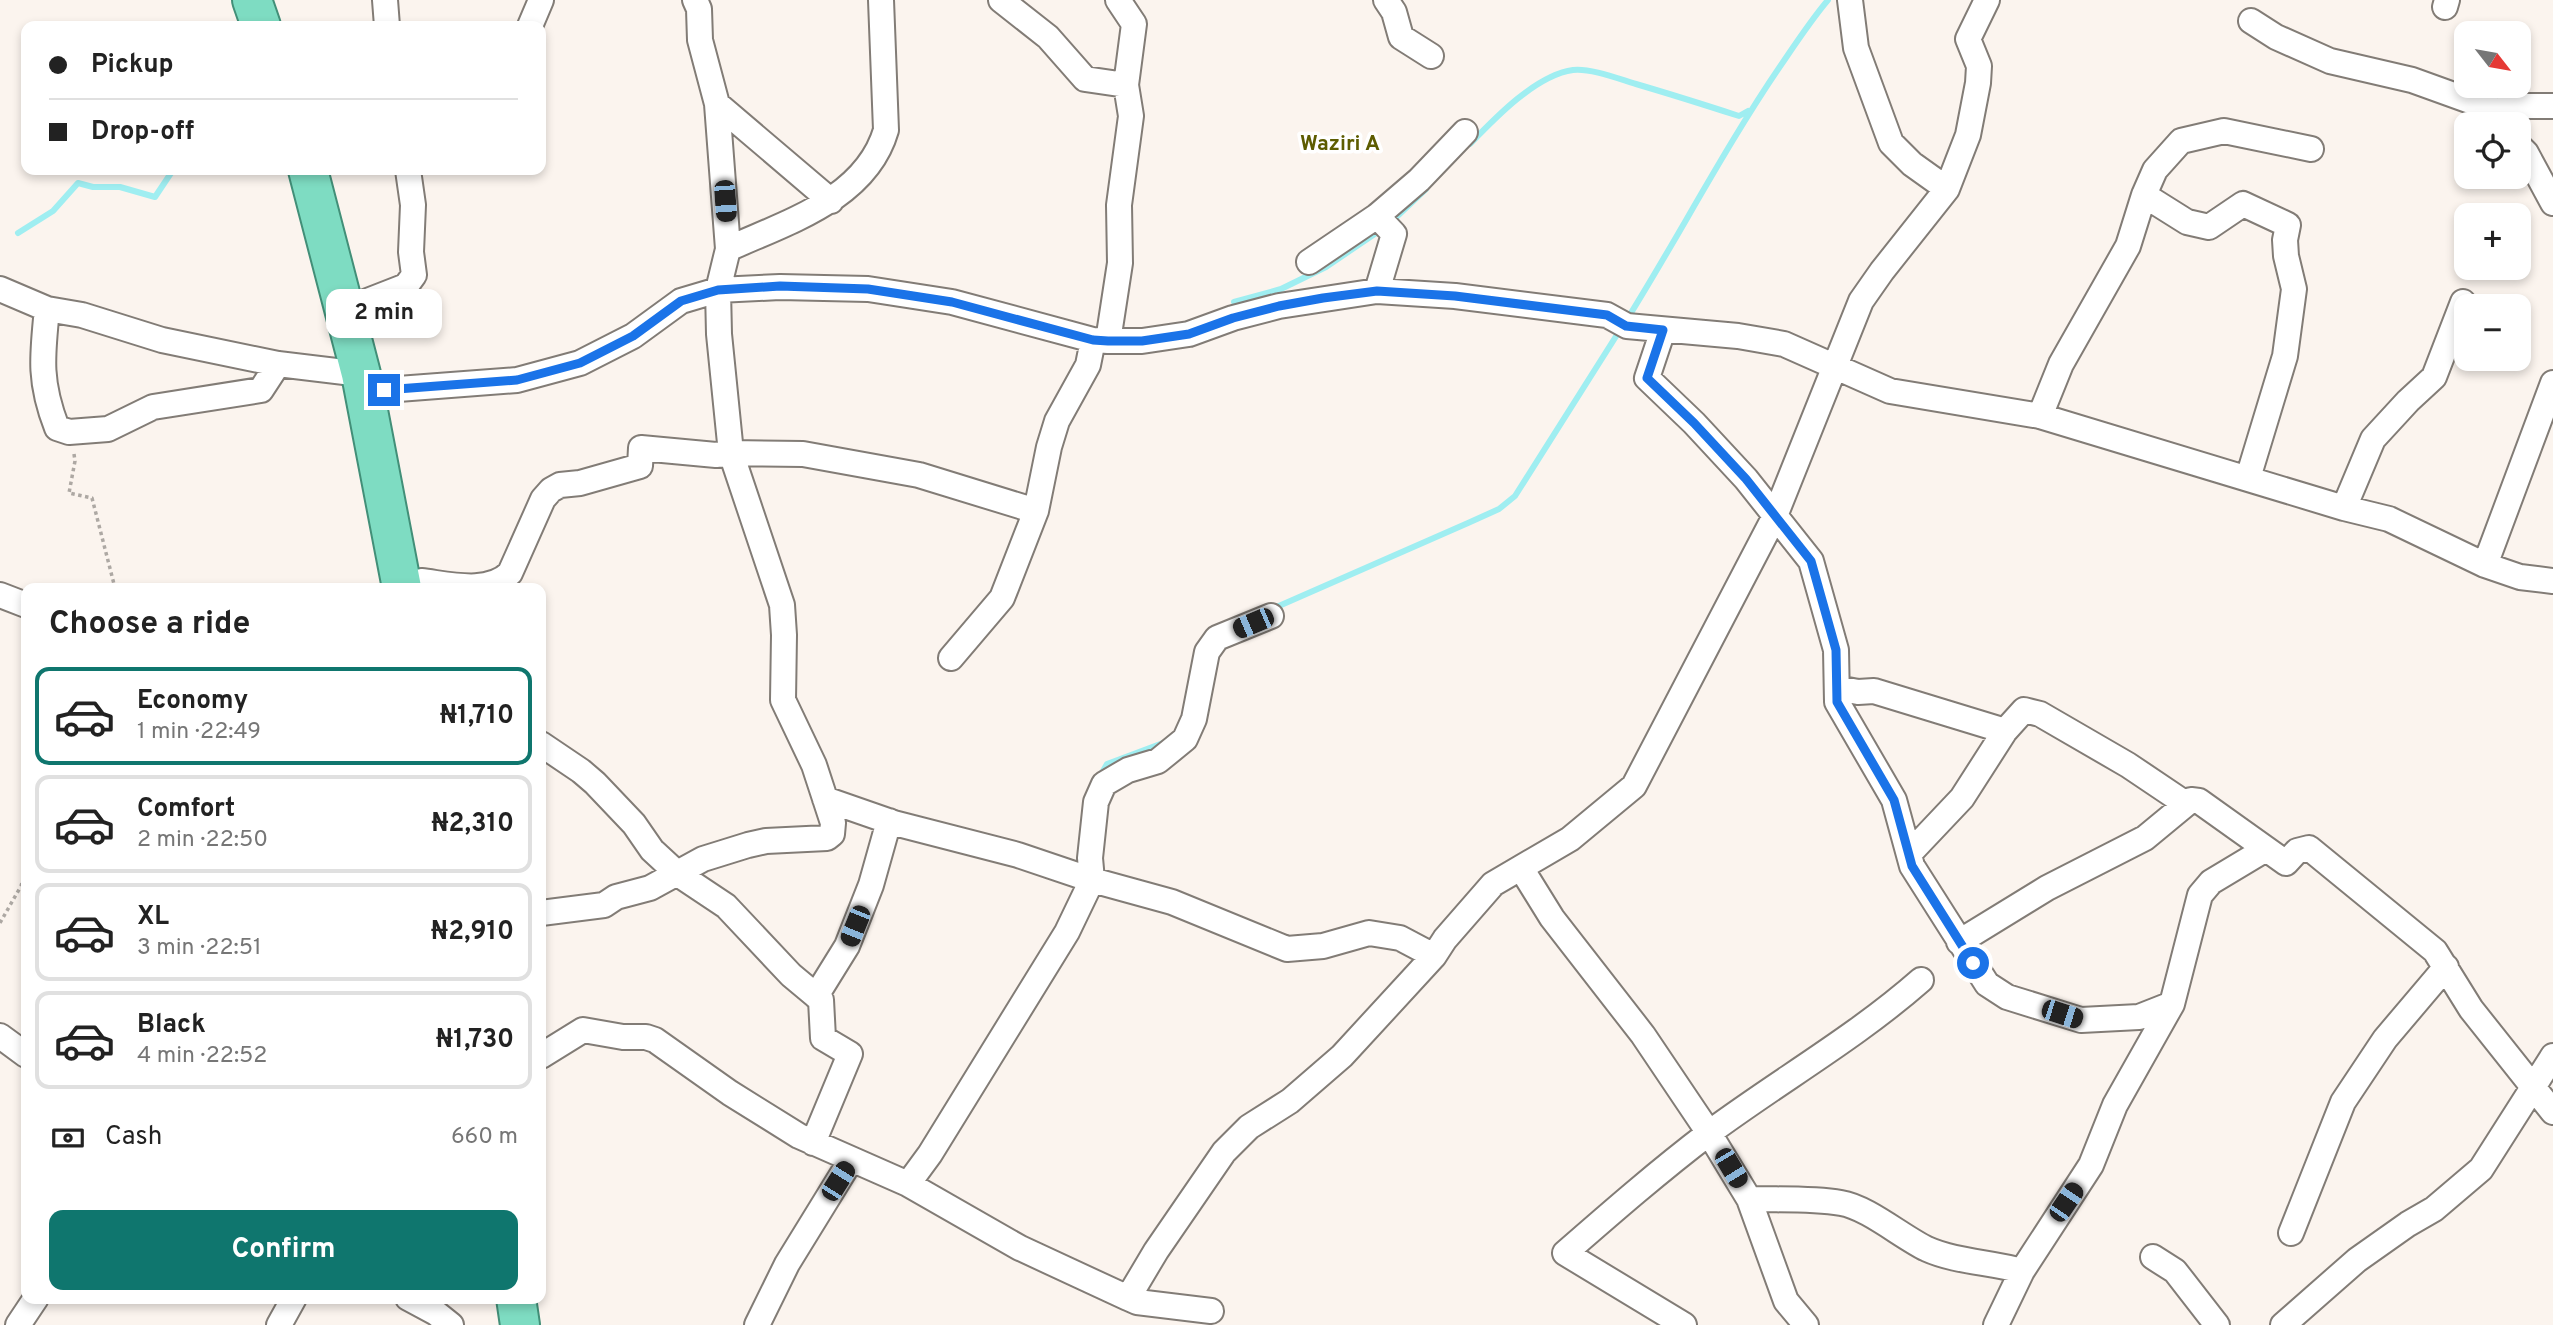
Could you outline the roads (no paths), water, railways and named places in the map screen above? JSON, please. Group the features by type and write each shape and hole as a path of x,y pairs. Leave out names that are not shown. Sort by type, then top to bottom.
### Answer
{"highway":[{"path":"252,0 259,21"},
{"path":"277,0 283,21"},
{"path":"310,175 372,382 414,583"},
{"path":"330,175 365,302 372,382"},
{"path":"517,1304 520,1325"},
{"path":"537,1304 539,1325"}],"street":[{"path":"385,0 387,21"},
{"path":"532,21 541,0"},
{"path":"546,912 604,905 616,897 650,888 703,859 748,845 831,836 833,823 825,799 800,732 783,700 782,605 731,453 719,334 718,290 729,249 718,104 700,40 699,9 695,0"},
{"path":"729,249 831,201 868,168 881,148 887,130 881,0"},
{"path":"1001,0 1048,37 1085,79 1126,85"},
{"path":"951,658 1002,598 1037,511 1049,447 1057,421 1100,340 1121,264 1119,205 1131,116 1126,85 1134,23 1118,0"},
{"path":"1386,0 1394,12 1401,37 1432,57"},
{"path":"1128,1298 1156,1251 1224,1152 1249,1127 1290,1101 1342,1056 1434,956 1445,939 1493,884 1570,839 1634,786 1775,516 1861,301 1947,189 1968,135 1978,83 1979,66 1968,39 1987,0"},
{"path":"1851,1 1856,48 1891,143 1912,164 1947,189"},
{"path":"2251,21 2276,37 2330,61 2412,80 2489,112"},
{"path":"718,104 831,201"},
{"path":"2505,112 2510,106 2553,106"},
{"path":"2040,416 2061,364 2128,246 2155,170 2181,141 2224,131 2311,149"},
{"path":"1309,262 1385,225 1419,180 1465,132"},
{"path":"2531,162 2553,203"},
{"path":"365,302 406,286 414,275 411,252 413,205 409,175"},
{"path":"2144,195 2186,222 2209,227 2243,204 2287,225 2284,240 2294,289 2285,356 2248,478"},
{"path":"1377,291 1385,225"},
{"path":"0,289 47,309 82,315 162,340 372,382 517,380 580,363 633,336 681,301 718,290 780,286 868,289 952,302 1100,340 1142,341 1189,334 1233,318 1323,298 1377,291 1455,296 1663,330 1738,336 1784,344 1890,391 2040,416 2344,508 2389,519 2485,565 2520,576 2553,581"},
{"path":"47,309 42,361 43,381 50,412 57,428 69,432 108,429 153,407 261,390 278,364"},
{"path":"2344,508 2373,439 2434,377 2454,325"},
{"path":"1663,330 1647,378 1694,423 1811,561 1836,650 1837,702 1894,800 1912,866 1987,984 2007,997 2081,1020 2139,1017 2172,1004"},
{"path":"2485,565 2553,383"},
{"path":"497,583 510,573 543,499 551,490 559,485 580,483 640,466 641,448 716,455 803,454 919,475 1037,511"},
{"path":"0,595 21,603"},
{"path":"908,1184 930,1154 1067,932 1092,880 1090,858 1096,802 1104,784 1128,770 1158,761 1185,739 1194,719 1207,652 1217,638 1271,616"},
{"path":"1837,688 1858,692 1874,691 2005,731"},
{"path":"1909,853 1937,827 1962,798 2005,731 2024,710 2040,714 2128,765 2186,804"},
{"path":"546,748 595,783 634,824 652,850 678,874 726,906 791,975 821,1000 823,1038 850,1054 813,1143"},
{"path":"825,799 889,821 1017,855 1092,880 1172,902 1287,949 1323,946 1369,933 1400,938 1434,956"},
{"path":"1959,942 2047,888 2145,838 2191,800 2199,801 2286,863 2297,851 2309,848 2435,951 2471,1009 2553,1112"},
{"path":"816,996 847,946 871,885 889,821"},
{"path":"1996,1325 2022,1271 2091,1165 2115,1105 2172,1004 2195,908 2204,889 2266,849"},
{"path":"1521,868 1552,918 1643,1035 1709,1133 1749,1199 1786,1301 1806,1325"},
{"path":"2291,1233 2343,1102 2385,1039 2446,967"},
{"path":"1684,1325 1566,1253 1611,1212 1709,1133 1884,1013 1921,980"},
{"path":"546,1053 583,1030 623,1038 646,1037 655,1040 730,1093 813,1143 908,1184 1020,1248 1137,1302 1211,1311"},
{"path":"0,1036 21,1051"},
{"path":"2283,1325 2357,1260 2434,1209 2481,1168 2553,1056"},
{"path":"757,1325 787,1264 851,1160"},
{"path":"1749,1199 1843,1203 1884,1222 1927,1248 1951,1257 2022,1271"},
{"path":"2153,1257 2175,1271 2217,1325"},
{"path":"0,1314 18,1325 32,1304"},
{"path":"279,1325 291,1304"},
{"path":"419,1304 451,1325"}],"waterway":[{"path":"1626,321 1760,96 1828,0"},
{"path":"1470,144 1517,99 1545,80 1573,70 1605,74 1739,116 1748,111"},
{"path":"18,233 53,211 78,183 93,187 120,187 155,197 170,175"},
{"path":"1390,223 1426,189"},
{"path":"1234,302 1281,289 1326,267 1382,229"},
{"path":"1272,609 1499,509 1515,496 1620,330"},
{"path":"1099,778 1107,764 1163,743"}],"district":[{"name":"Waziri A","path":"1340,143"}]}
